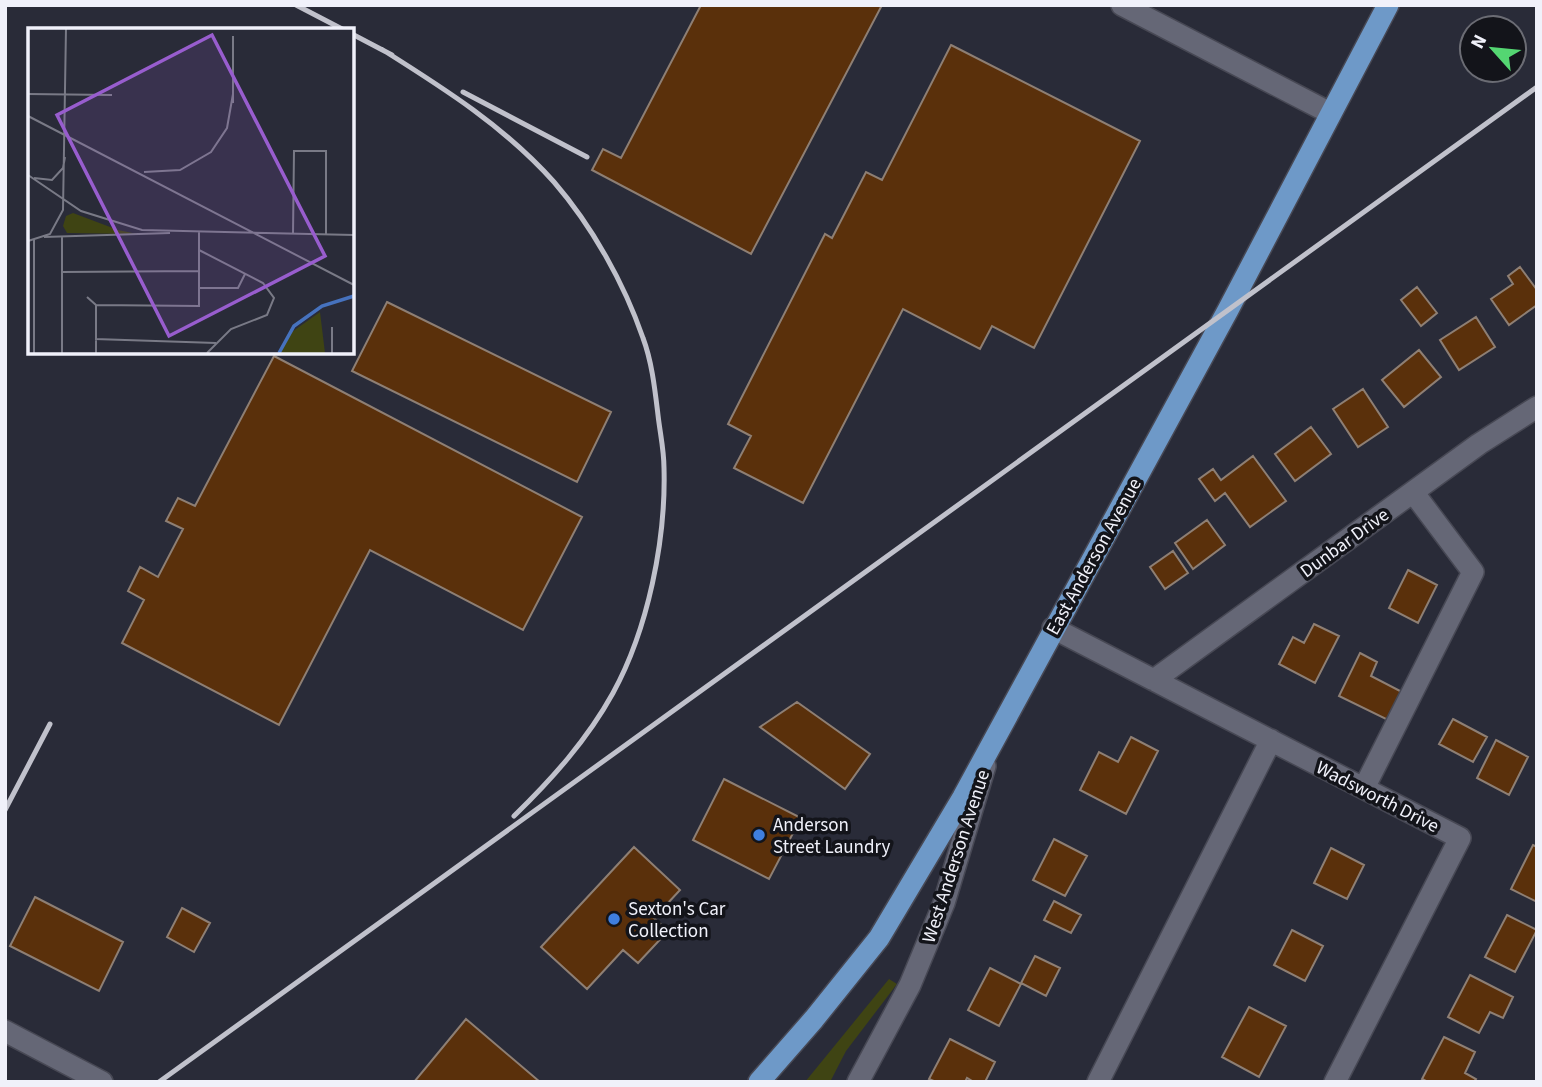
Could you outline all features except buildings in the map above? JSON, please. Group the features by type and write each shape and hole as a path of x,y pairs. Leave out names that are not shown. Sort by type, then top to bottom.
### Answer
{"main road":[{"name":"East Anderson Avenue","path":"759,1082 879,938 963,797 1202,358 1388,5"}],"street":[{"path":"1122,5 1330,113"},
{"name":"Dunbar Drive","path":"1154,680 1514,420 1537,407"},
{"path":"1364,789 1473,572 1413,492"},
{"name":"Wadsworth Drive","path":"1053,628 1460,838 1335,1082"},
{"path":"1098,1082 1271,740"},
{"name":"West Anderson Avenue","path":"858,1082 909,985 944,903 992,742"},
{"path":"5,1031 102,1082"}],"green space":[{"path":"889,979 897,984 846,1051 830,1082 805,1082"}],"railway":[{"path":"296,5 340,28"},
{"path":"354,35 392,55"},
{"path":"383,50 495,126 554,182 594,236 617,276 643,338 653,376 663,455 664,496 658,554 645,613 625,668 603,710 568,758 514,816"},
{"path":"159,1082 1537,87"},
{"path":"463,92 587,157"},
{"path":"5,810 50,724"}],"place":[{"name":"Anderson Street Laundry","path":"759,835"},
{"name":"Sexton's Car Collection","path":"614,919"}]}
